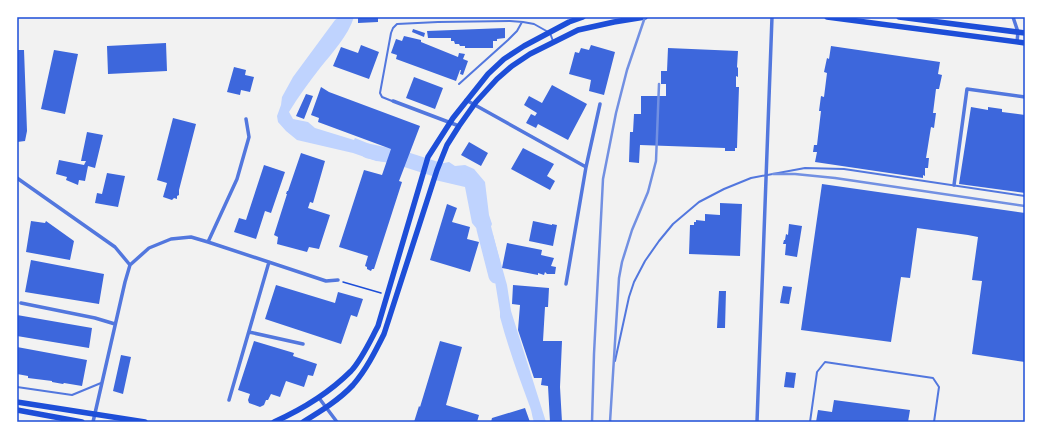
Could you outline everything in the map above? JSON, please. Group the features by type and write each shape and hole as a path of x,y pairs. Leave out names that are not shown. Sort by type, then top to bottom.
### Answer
{"main road":[{"path":"274,422 298,412 319,398 351,370 367,347 378,326 428,157 466,100 488,74 504,59 524,46 569,22 583,17"},
{"path":"303,422 327,408 353,385 372,357 384,334 432,184 447,145 475,104 496,79 512,66 578,30 645,17"},
{"path":"827,17 1025,43"},
{"path":"899,17 1025,33"},
{"path":"910,28 912,19"},
{"path":"17,402 146,422"},
{"path":"17,410 82,422"}],"street":[{"path":"757,422 772,17"},
{"path":"1013,17 1018,32 1017,42"},
{"path":"954,185 966,89 1025,97"},
{"path":"466,100 586,167"},
{"path":"393,101 459,126"},
{"path":"566,284 586,167 600,104"},
{"path":"208,242 237,179 249,137 246,119"},
{"path":"17,178 115,247 130,265"},
{"path":"94,422 130,265 149,248 171,239 190,237 326,281 338,280"},
{"path":"229,400 269,262"},
{"path":"21,303 95,318 116,324"},
{"path":"249,332 303,344"},
{"path":"319,398 337,422"}],"lane":[{"path":"393,101 382,97 380,93 391,33 397,24 445,22 523,22 534,24 550,33 554,42"},
{"path":"459,84 508,40 523,22"},
{"path":"615,361 628,297 645,261 659,241 673,224 699,202 724,189 751,178 805,168 844,169 1025,196"},
{"path":"810,422 817,372 825,362 933,378 938,387 934,422"},
{"path":"17,387 72,395 102,382"}],"path":[{"path":"338,280 387,294"}],"water":[{"path":"339,17 354,17 344,38 308,84 289,112 293,119 308,122 315,128 354,140 355,138 389,152 386,162 376,161 353,153 297,140 278,122 277,116 282,97 293,77 335,20"},
{"path":"449,162 455,166 465,165 474,169 485,182 489,215 492,224 490,229 491,236 493,235 507,285 511,311 546,422 534,422 533,420 531,409 510,351 500,317 490,250 482,235 472,223 465,187 435,180 439,164"}],"building":[{"path":"358,17 378,17 378,22 358,23"},
{"path":"505,28 505,38 493,41 493,48 465,48 465,46 455,44 454,41 451,41 451,38 428,38 427,31"},
{"path":"413,29 425,33 424,37 412,32"},
{"path":"404,36 421,40 421,42 458,57 459,53 465,54 463,59 468,61 463,75 460,74 460,70 456,81 396,59 397,55 391,53 396,39 402,41"},
{"path":"166,43 167,71 108,74 107,46"},
{"path":"361,45 379,52 369,79 333,66 341,47 358,53"},
{"path":"591,45 615,52 604,95 589,91 591,80 569,74 575,52 579,53 581,48 589,50"},
{"path":"831,46 940,62 938,74 942,75 939,89 936,89 933,113 936,113 934,128 931,127 926,158 929,158 928,168 925,168 925,176 923,175 923,178 815,162 817,152 813,152 814,145 817,145 821,111 819,111 821,96 824,97 827,73 824,72 827,58 829,59"},
{"path":"668,48 738,51 738,77 736,76 736,87 739,87 737,148 735,148 735,151 725,151 725,148 640,145 639,163 629,162 630,132 633,132 634,114 641,114 641,96 666,96 666,84 661,84 661,71 667,71"},
{"path":"17,50 24,50 27,131 25,141 17,142"},
{"path":"54,50 78,54 65,114 41,109"},
{"path":"234,67 246,70 245,75 254,77 250,92 241,90 240,95 227,92"},
{"path":"414,77 443,88 435,109 406,98"},
{"path":"552,85 587,104 568,140 538,124 536,128 526,123 531,114 535,116 537,113 524,105 529,96 542,103"},
{"path":"321,87 329,92 420,126 399,181 402,182 374,269 371,271 365,266 368,256 339,247 364,170 382,175 391,149 318,122 319,118 311,115"},
{"path":"306,94 313,96 304,119 296,116"},
{"path":"971,107 988,110 988,107 1002,109 1002,112 1025,115 1025,193 959,184"},
{"path":"173,118 196,124 179,195 177,196 177,199 174,198 172,200 163,197 167,183 157,180"},
{"path":"87,132 103,135 95,168 88,166 85,181 79,180 78,185 66,180 67,177 56,174 59,160 84,165 86,161 81,161"},
{"path":"469,142 488,153 481,166 461,155"},
{"path":"523,148 554,164 547,176 555,181 550,190 511,169"},
{"path":"301,153 325,161 313,203 310,202 308,208 330,215 319,249 309,247 307,252 277,244 278,237 274,235 286,194"},
{"path":"264,165 285,172 271,213 265,211 256,239 234,232 239,218 246,220"},
{"path":"107,173 125,176 118,207 95,203 97,193 102,194"},
{"path":"822,184 1025,213 1025,362 972,354 982,281 972,280 978,237 968,235 917,228 910,278 901,277 891,342 801,330"},
{"path":"720,203 742,204 740,256 689,254 690,225 694,225 696,220 705,221 705,214 720,215"},
{"path":"447,204 457,208 452,222 470,227 467,239 479,242 470,272 430,260"},
{"path":"31,221 45,223 46,221 74,241 70,260 26,252"},
{"path":"533,221 557,225 553,246 529,241"},
{"path":"789,224 802,226 797,257 785,255 786,244 783,244 786,234 788,235"},
{"path":"507,243 542,250 541,255 554,258 551,266 556,267 555,274 547,274 545,272 544,275 538,273 538,275 502,268"},
{"path":"31,260 104,274 99,304 25,292"},
{"path":"276,285 335,303 338,292 363,299 357,317 351,315 341,344 265,319"},
{"path":"513,285 549,288 548,307 545,307 543,341 562,341 560,387 562,422 550,422 548,386 541,385 542,378 534,378 518,330 520,305 512,304"},
{"path":"783,286 792,287 789,304 780,303"},
{"path":"719,291 726,291 725,328 717,328"},
{"path":"17,315 92,328 89,348 17,336"},
{"path":"254,341 294,353 293,356 317,364 313,376 308,375 304,387 286,381 280,397 271,394 264,405 260,407 249,403 248,400 250,394 238,390"},
{"path":"440,341 462,347 446,405 479,415 477,422 414,422"},
{"path":"17,347 87,360 82,386 28,378 28,376 17,374"},
{"path":"121,355 131,357 123,394 113,391"},
{"path":"786,372 796,373 794,388 784,387"},
{"path":"834,400 910,410 908,422 816,422 818,410 832,412"},
{"path":"525,408 530,422 491,422 492,418"}],"waterway":[{"path":"368,151 401,158 454,175"},
{"path":"484,229 496,276"}],"railway":[{"path":"592,422 603,179 616,113 627,70 645,17"},
{"path":"610,422 619,278 622,262 632,230 648,192 656,161 659,84"},
{"path":"773,174 795,174 835,178 1025,206"}]}
